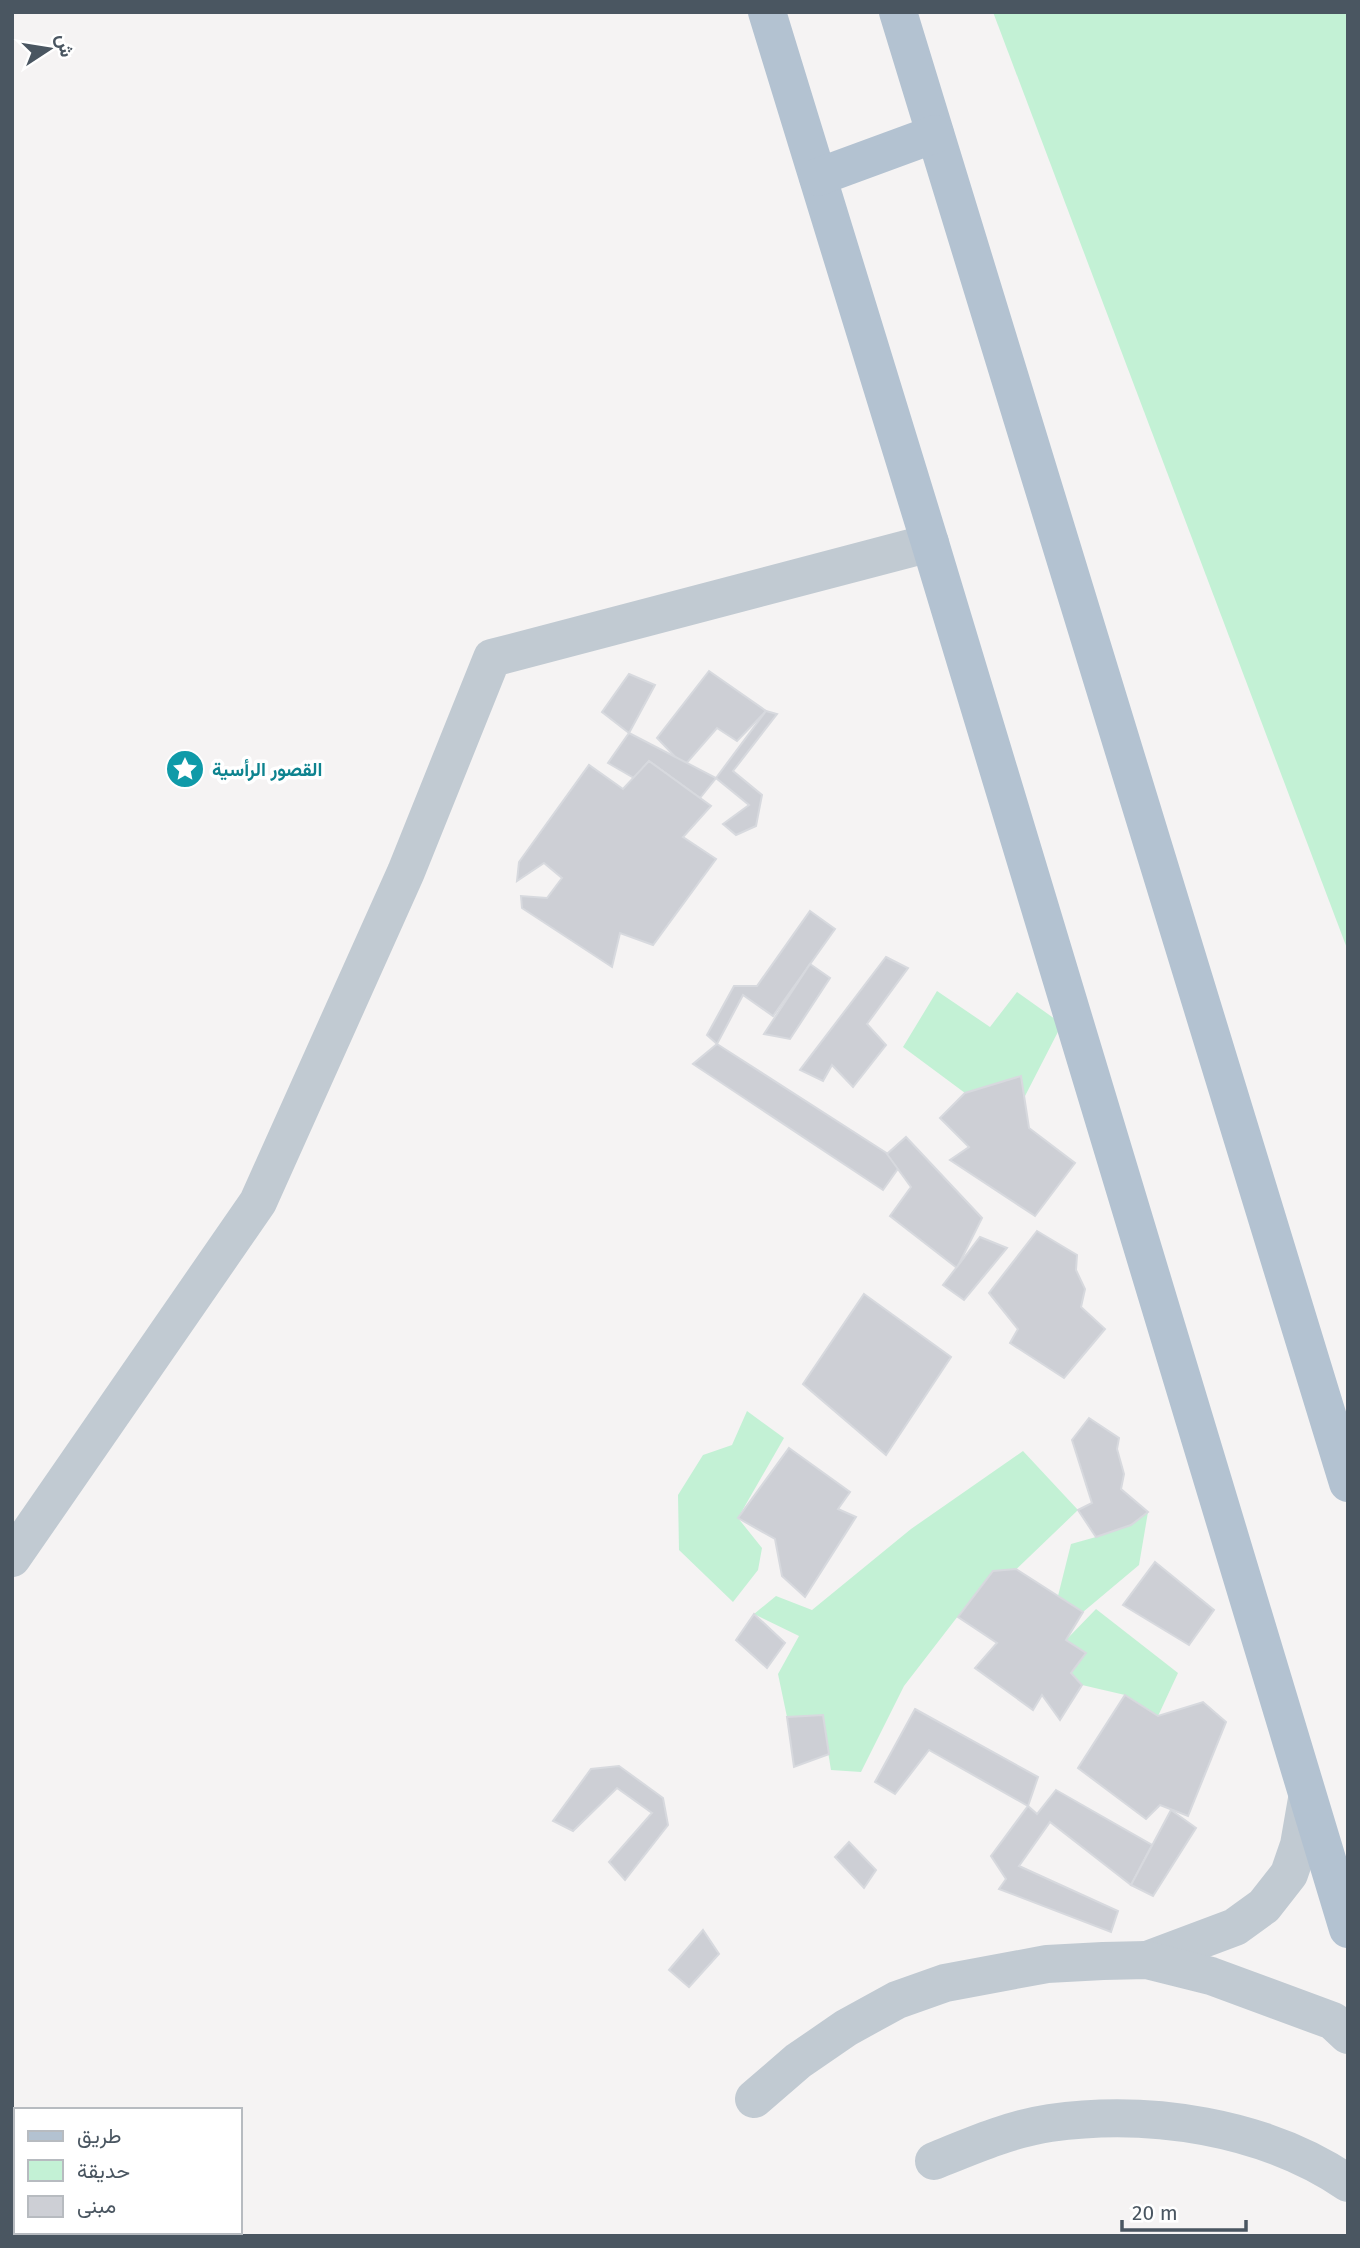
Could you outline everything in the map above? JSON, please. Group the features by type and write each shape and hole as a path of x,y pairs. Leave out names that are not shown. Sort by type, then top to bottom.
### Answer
{"main road":[{"path":"767,12 1348,1929"},
{"path":"898,12 1348,1483"},
{"path":"818,177 935,134"}],"street":[{"path":"12,1558 258,1202 406,872 492,658 930,543"},
{"path":"1147,1960 1235,1927 1264,1906 1289,1874 1299,1845 1307,1799"},
{"path":"754,2099 798,2061 846,2028 897,2000 945,1983 1047,1964 1147,1960 1211,1976 1333,2021 1348,2035"},
{"path":"934,2161 990,2138 1048,2124 1108,2118 1168,2120 1228,2131 1286,2150 1348,2183"}],"green space":[{"path":"993,12 1348,12 1348,951"},
{"path":"937,991 990,1027 1017,992 1062,1024 1024,1098 1021,1076 965,1093 903,1047"},
{"path":"747,1411 784,1438 738,1518 762,1548 758,1570 733,1602 679,1550 678,1495 703,1455 732,1445"},
{"path":"1023,1451 1078,1510 1002,1583 992,1572 904,1686 861,1772 831,1770 822,1715 787,1717 778,1674 799,1636 754,1614 776,1596 812,1610 911,1529"},
{"path":"1148,1512 1139,1565 1083,1612 1058,1596 1071,1544 1096,1537"},
{"path":"1096,1609 1178,1673 1158,1716 1125,1695 1082,1685 1071,1673 1085,1653 1066,1640"}],"building":[{"path":"709,671 766,711 737,741 717,728 684,766 657,738"},
{"path":"629,674 655,685 629,733 602,712"},
{"path":"766,711 777,714 733,771 762,795 756,826 736,835 723,824 749,805 716,778"},
{"path":"629,733 716,778 700,798 649,761 634,778 608,763"},
{"path":"649,761 711,806 683,837 716,859 653,945 620,933 612,967 522,908 521,896 547,898 562,878 544,863 517,881 519,862 589,765 623,789"},
{"path":"810,911 835,929 773,1016 743,995 717,1044 707,1035 734,986 757,986"},
{"path":"886,957 908,968 867,1024 886,1045 853,1087 832,1065 823,1081 800,1070"},
{"path":"810,964 830,978 790,1039 764,1034"},
{"path":"717,1044 902,1163 883,1190 693,1064"},
{"path":"1021,1076 1029,1128 1075,1163 1035,1216 950,1160 969,1147 940,1118 965,1093"},
{"path":"906,1137 982,1218 957,1268 890,1216 911,1187 887,1154"},
{"path":"1037,1231 1077,1255 1076,1270 1085,1289 1081,1307 1105,1329 1064,1378 1010,1343 1018,1329 989,1293"},
{"path":"980,1237 1007,1248 964,1300 943,1285"},
{"path":"864,1294 951,1357 886,1455 803,1384"},
{"path":"1089,1418 1119,1438 1117,1449 1124,1474 1121,1489 1148,1512 1131,1525 1096,1537 1078,1510 1092,1503 1072,1440"},
{"path":"789,1448 850,1492 838,1509 856,1517 805,1597 782,1576 775,1539 738,1518"},
{"path":"1155,1562 1214,1610 1189,1645 1123,1605"},
{"path":"1016,1569 1083,1612 1066,1640 1086,1653 1071,1673 1082,1685 1060,1720 1042,1695 1033,1710 975,1668 997,1643 958,1617 993,1571"},
{"path":"754,1614 785,1643 767,1668 736,1640"},
{"path":"1125,1695 1158,1716 1203,1702 1226,1722 1188,1816 1160,1805 1146,1819 1078,1768"},
{"path":"915,1709 1038,1777 1028,1806 929,1750 895,1794 875,1782"},
{"path":"823,1715 829,1754 794,1767 787,1717"},
{"path":"619,1766 663,1798 668,1825 625,1880 609,1862 652,1813 617,1788 573,1831 553,1821 591,1769"},
{"path":"1056,1790 1152,1845 1131,1885 1050,1822 1019,1866 1118,1911 1111,1932 999,1889 1006,1879 991,1856 1028,1806 1037,1814"},
{"path":"1171,1810 1196,1828 1153,1896 1131,1885"},
{"path":"849,1842 876,1870 864,1888 835,1857"},
{"path":"703,1930 719,1954 689,1987 669,1970"}],"place":[{"name":"القصور الرأسية","path":"185,769"}]}
